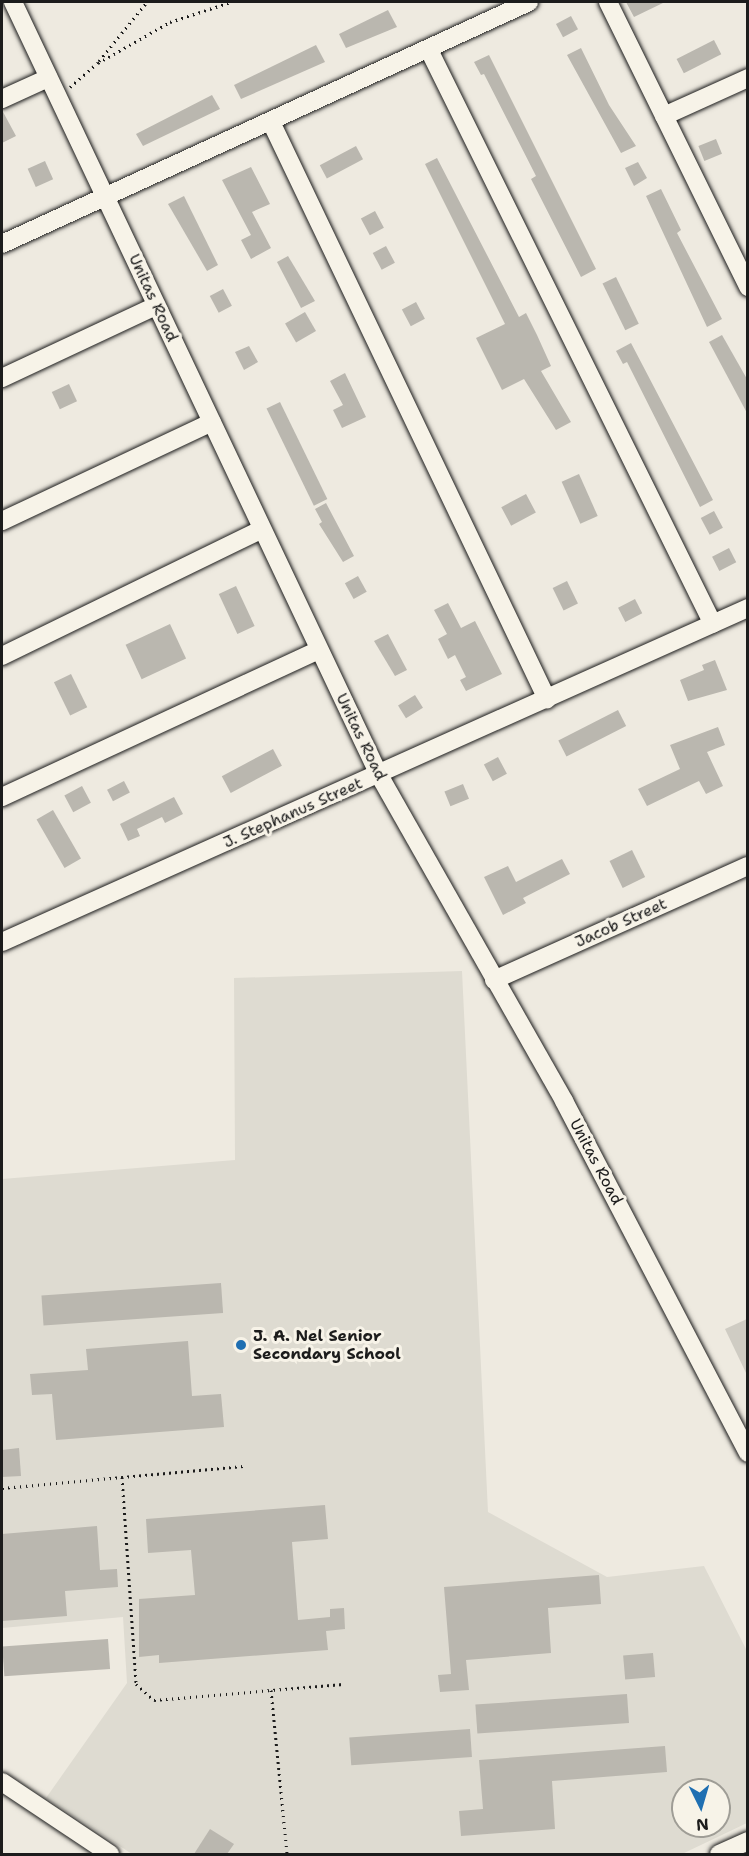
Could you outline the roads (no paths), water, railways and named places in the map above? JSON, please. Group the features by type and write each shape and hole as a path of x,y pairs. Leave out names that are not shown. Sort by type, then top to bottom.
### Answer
{"street":[{"name":"Unitas Road","path":"13,2 379,775 570,1112 747,1454"},
{"path":"2,244 429,50 529,2"},
{"path":"608,2 664,116 741,255 747,287"},
{"path":"429,50 713,624"},
{"path":"2,99 48,78"},
{"path":"664,116 747,78"},
{"path":"271,122 547,699"},
{"path":"2,378 156,306"},
{"path":"2,521 212,422"},
{"path":"2,656 261,529"},
{"name":"J. Stephanus Street","path":"2,942 379,775 747,608"},
{"path":"2,797 319,650"},
{"name":"Jacob Street","path":"494,980 747,866"},
{"path":"2,1782 110,1854"},
{"path":"719,1854 747,1842"}],"place":[{"name":"J. A. Nel Senior Secondary School","path":"241,1345"}]}
